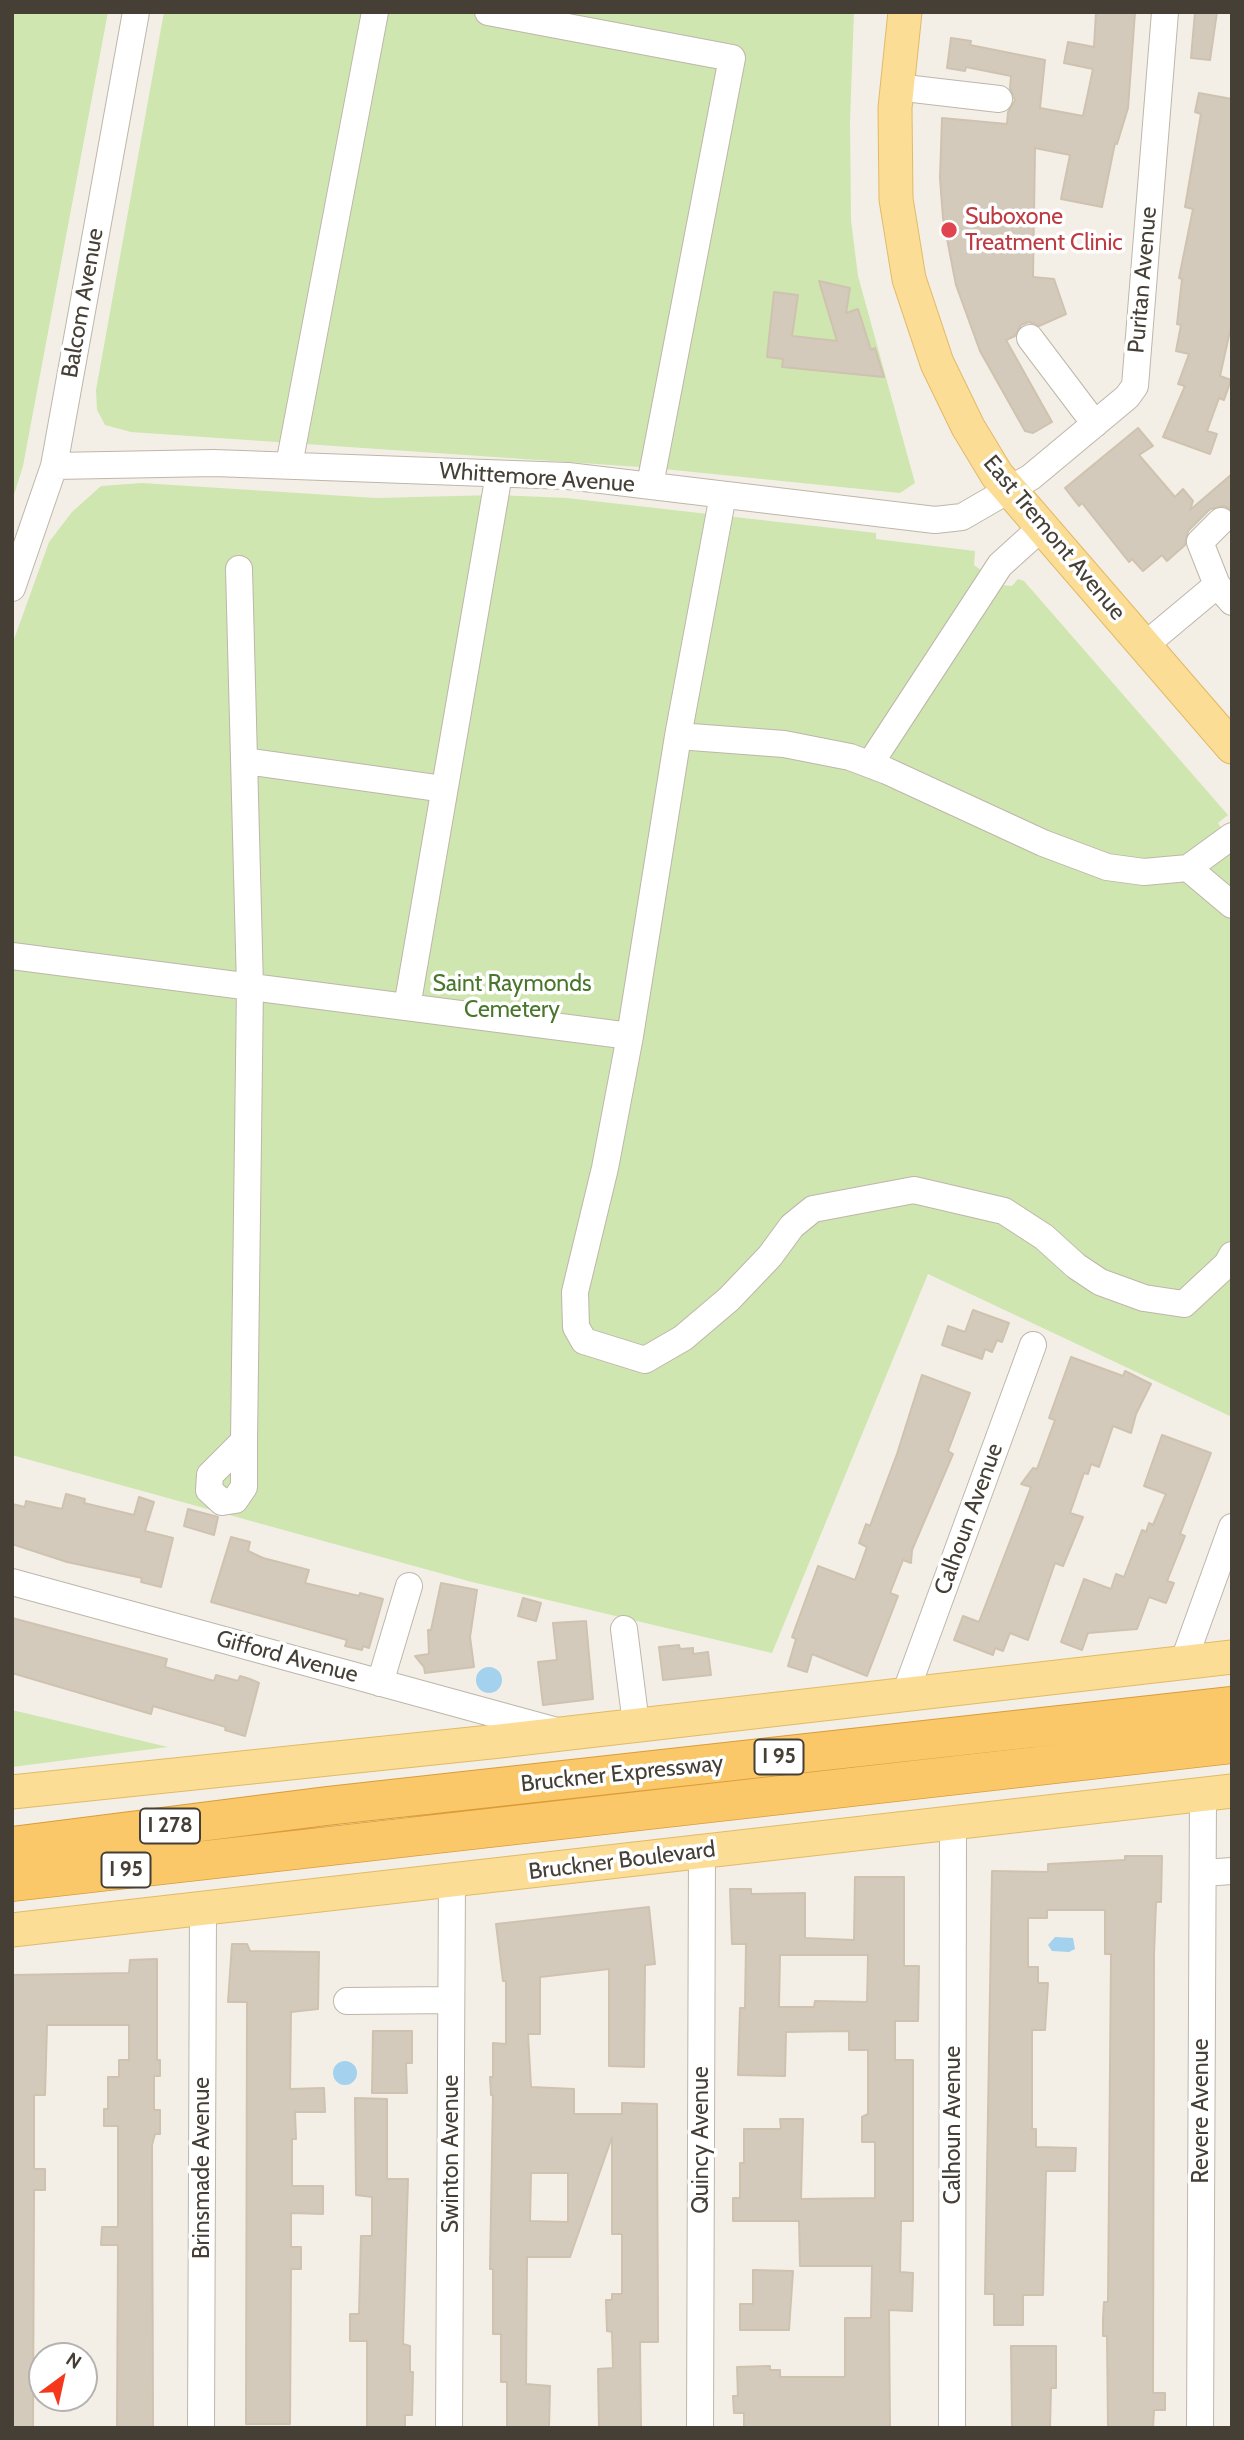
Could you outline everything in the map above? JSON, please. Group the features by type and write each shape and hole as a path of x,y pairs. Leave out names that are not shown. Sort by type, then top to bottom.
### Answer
{"highway":[{"name":"Bruckner Expressway","path":"12,1846 327,1806 1232,1706"},
{"name":"Bruckner Expressway","path":"12,1882 1232,1744"},
{"name":"I 95","path":"12,1832 327,1806"},
{"path":"12,1906 240,1858"}],"main road":[{"name":"East Tremont Avenue","path":"905,12 896,87 895,190 913,298 937,363 986,458 1011,491 1144,646 1228,735"},
{"path":"12,1792 1232,1657"},
{"name":"Bruckner Boulevard","path":"12,1930 1217,1793"}],"street":[{"name":"Balcom Avenue","path":"12,588 54,466 136,12"},
{"path":"289,465 375,12"},
{"path":"488,12 732,58 650,485"},
{"name":"Puritan Avenue","path":"1011,491 1130,394 1136,381 1165,12"},
{"path":"896,87 999,99"},
{"path":"1030,338 1095,424"},
{"name":"Whittemore Avenue","path":"54,466 289,465 568,476 942,521 962,517 1011,491"},
{"path":"407,1007 499,474"},
{"path":"723,495 678,736 630,1036 605,1168 575,1292 576,1327 584,1341 645,1360 683,1338 729,1299 770,1256 792,1226 813,1209 914,1190 1004,1211 1044,1237 1076,1266 1100,1282 1144,1298 1184,1304 1227,1264 1232,1255"},
{"path":"1144,646 1224,594 1200,542 1221,521"},
{"path":"870,764 1000,565 1042,527"},
{"path":"239,569 250,987 244,1441"},
{"path":"678,736 784,744 870,764 1043,843 1107,867 1144,873 1188,868 1232,836"},
{"path":"245,761 444,789"},
{"path":"1188,868 1232,905"},
{"path":"12,956 630,1036"},
{"name":"Calhoun Avenue","path":"905,1694 1033,1345"},
{"path":"1183,1663 1232,1527"},
{"name":"Gifford Avenue","path":"12,1582 562,1733"},
{"path":"380,1683 409,1586"},
{"path":"624,1629 636,1724"},
{"name":"Revere Avenue","path":"1199,2428 1203,1872 1217,1793"},
{"name":"Calhoun Avenue","path":"952,2428 953,1823"},
{"name":"Quincy Avenue","path":"700,2428 702,1852"},
{"path":"1203,1872 1232,1871"},
{"name":"Swinton Avenue","path":"449,2428 452,1880"},
{"name":"Brinsmade Avenue","path":"201,2428 203,1909"},
{"path":"347,2001 451,2000"}],"green space":[{"path":"12,12 108,12 23,466 12,501"},
{"path":"164,12 854,12 850,121 851,220 858,276 915,483 900,493 654,468 131,432 105,425 97,410 96,390"},
{"name":"Saint Raymonds Cemetery","path":"142,483 376,498 496,495 567,498 876,533 876,539 975,551 974,565 1001,585 1012,586 1018,579 1024,581 1228,815 1218,823 1232,844 1232,1417 928,1274 772,1653 472,1582 12,1455 12,645 49,542 72,512 101,486"},
{"path":"12,1710 168,1747 12,1767"}],"water":[{"path":"489,1667 498,1671 502,1680 498,1689 489,1693 480,1689 476,1680 480,1671"},
{"path":"1055,1937 1073,1938 1075,1949 1069,1952 1052,1951 1048,1945"},
{"path":"345,2061 353,2065 357,2073 353,2081 345,2085 337,2081 333,2073 337,2065"}],"building":[{"path":"1096,12 1135,12 1128,108 1117,144 1115,143 1102,207 1061,199 1070,155 1035,148 1033,277 1054,279 1066,314 1039,326 1029,322 1021,325 1015,336 1006,340 1052,422 1033,433 1025,431 980,351 956,285 943,218 940,178 942,118 1007,124 1008,112 1015,100 1010,88 1011,76 966,67 965,71 947,68 951,38 971,41 970,45 1045,60 1040,108 1083,116 1093,69 1064,63 1068,42 1094,47"},
{"path":"1195,12 1217,12 1210,60 1191,58"},
{"path":"1199,93 1232,99 1232,322 1220,376 1231,380 1224,400 1219,398 1207,431 1217,434 1210,454 1163,437 1185,386 1178,384 1189,354 1176,351 1181,325 1177,324 1182,279 1179,278 1193,209 1185,207 1201,114 1195,112"},
{"path":"819,281 850,288 846,313 858,309 871,350 875,348 884,377 782,367 783,359 767,357 774,292 798,295 792,336 837,341"},
{"path":"1138,428 1153,446 1139,455 1175,497 1183,489 1193,501 1190,510 1232,474 1232,510 1224,506 1210,509 1188,531 1185,545 1167,561 1162,555 1143,571 1132,559 1129,562 1082,503 1079,506 1065,488"},
{"path":"973,1310 1009,1323 1002,1342 997,1340 992,1352 985,1349 982,1359 942,1345 948,1326 965,1332"},
{"path":"1071,1357 1123,1376 1125,1371 1151,1384 1136,1414 1131,1433 1113,1426 1099,1467 1091,1464 1088,1474 1084,1473 1070,1513 1083,1517 1063,1566 1055,1563 1028,1640 1010,1633 1003,1651 995,1648 993,1655 954,1640 963,1616 979,1622 1031,1487 1021,1484 1033,1468 1037,1469 1055,1420 1049,1418"},
{"path":"922,1375 970,1393 948,1451 953,1454 912,1550 911,1563 903,1560 890,1593 898,1596 867,1676 812,1654 807,1672 788,1666 796,1639 792,1637 818,1566 855,1580 867,1547 859,1543 866,1524 870,1526 897,1454"},
{"path":"1162,1435 1211,1453 1180,1534 1185,1536 1167,1581 1174,1583 1166,1603 1149,1597 1137,1629 1088,1633 1082,1650 1061,1642 1084,1579 1111,1589 1116,1574 1124,1577 1142,1530 1146,1532 1149,1523 1153,1525 1166,1494 1144,1486"},
{"path":"66,1494 85,1499 84,1503 134,1515 139,1497 154,1502 145,1531 173,1538 161,1587 141,1582 142,1578 67,1562 12,1544 12,1504 25,1507 26,1501 62,1509"},
{"path":"188,1509 218,1517 214,1535 184,1526"},
{"path":"231,1537 250,1542 248,1551 263,1558 309,1570 305,1583 383,1599 369,1648 363,1646 362,1650 345,1646 347,1640 211,1602"},
{"path":"441,1583 477,1590 470,1637 474,1667 425,1673 424,1667 415,1656 429,1654 428,1630 431,1630"},
{"path":"523,1598 541,1603 536,1621 518,1616"},
{"path":"12,1618 167,1659 165,1667 214,1681 216,1675 238,1681 240,1676 259,1683 245,1736 225,1730 226,1727 153,1706 151,1714 12,1673"},
{"path":"586,1621 593,1699 543,1705 538,1662 557,1660 553,1623"},
{"path":"679,1645 680,1649 693,1648 693,1654 708,1652 711,1675 663,1680 659,1647"},
{"path":"1125,1856 1162,1856 1161,1902 1156,1902 1154,1954 1153,2393 1165,2393 1165,2410 1154,2410 1153,2428 1108,2428 1107,2336 1103,2336 1103,2319 1104,2302 1108,2302 1111,1954 1105,1954 1105,1910 1047,1910 1047,1918 1028,1918 1028,1967 1038,1967 1038,1983 1048,1983 1045,2030 1032,2030 1032,2129 1036,2129 1036,2147 1076,2148 1075,2171 1046,2171 1043,2295 1023,2295 1023,2325 994,2325 994,2294 985,2294 992,1871 1048,1872 1048,1864 1125,1860"},
{"path":"855,1877 904,1877 904,1966 919,1966 918,2021 895,2021 895,2060 913,2060 913,2221 901,2221 900,2272 913,2273 912,2311 889,2310 890,2428 744,2428 744,2413 734,2413 733,2396 738,2396 737,2367 770,2366 770,2370 780,2370 780,2377 845,2377 845,2318 871,2318 872,2266 800,2266 799,2221 733,2221 733,2198 740,2198 744,2129 781,2129 780,2119 803,2119 801,2199 875,2198 875,2142 862,2142 862,2117 868,2114 868,2050 849,2050 849,2031 786,2032 785,2076 738,2075 740,2008 745,2008 746,1944 732,1944 730,1889 751,1889 751,1894 805,1893 805,1938 854,1940","holes":["780,1955 868,1955 867,2002 815,2001 814,2007 779,2007"]},
{"path":"649,1907 655,1964 645,1965 644,2067 609,2066 609,1969 540,1977 540,2034 528,2034 531,2087 574,2089 574,2114 622,2114 622,2103 657,2104 658,2342 640,2342 641,2428 599,2428 598,2369 613,2368 612,2332 607,2331 606,2300 612,2300 612,2294 622,2294 622,2234 612,2234 612,2137 570,2257 527,2257 526,2384 550,2386 549,2428 507,2428 507,2382 501,2382 501,2334 493,2334 493,2269 490,2269 493,2095 490,2077 493,2077 493,2043 506,2044 506,1981 503,1981 496,1924","holes":["531,2173 568,2173 568,2222 530,2221"]},
{"path":"232,1944 247,1944 250,1951 319,1952 318,2009 291,2012 290,2089 324,2088 325,2112 295,2112 292,2186 323,2186 323,2214 291,2213 291,2247 301,2247 301,2269 291,2269 290,2424 246,2424 247,2002 228,2002"},
{"path":"157,1959 157,2060 160,2060 160,2076 154,2076 154,2110 160,2110 160,2134 155,2134 152,2145 153,2428 117,2428 118,2245 101,2245 102,2227 118,2227 118,2126 104,2126 104,2109 108,2109 108,2077 119,2077 119,2060 129,2060 129,2025 47,2025 45,2095 34,2095 34,2169 45,2169 45,2190 34,2190 33,2342 28,2342 28,2412 33,2412 33,2428 12,2428 12,1975 129,1973 130,1960"},
{"path":"373,2031 412,2031 412,2063 406,2063 407,2093 372,2093"},
{"path":"355,2098 387,2099 387,2179 408,2179 403,2344 410,2346 410,2372 413,2372 412,2415 405,2415 405,2428 367,2428 367,2341 350,2341 350,2314 359,2314 361,2236 372,2236 372,2197 356,2195"},
{"path":"753,2270 793,2271 789,2330 740,2330 740,2304 753,2304"},
{"path":"1011,2346 1056,2346 1056,2388 1051,2388 1050,2428 1012,2428"}],"place":[{"name":"Suboxone Treatment Clinic","path":"949,230"}]}
